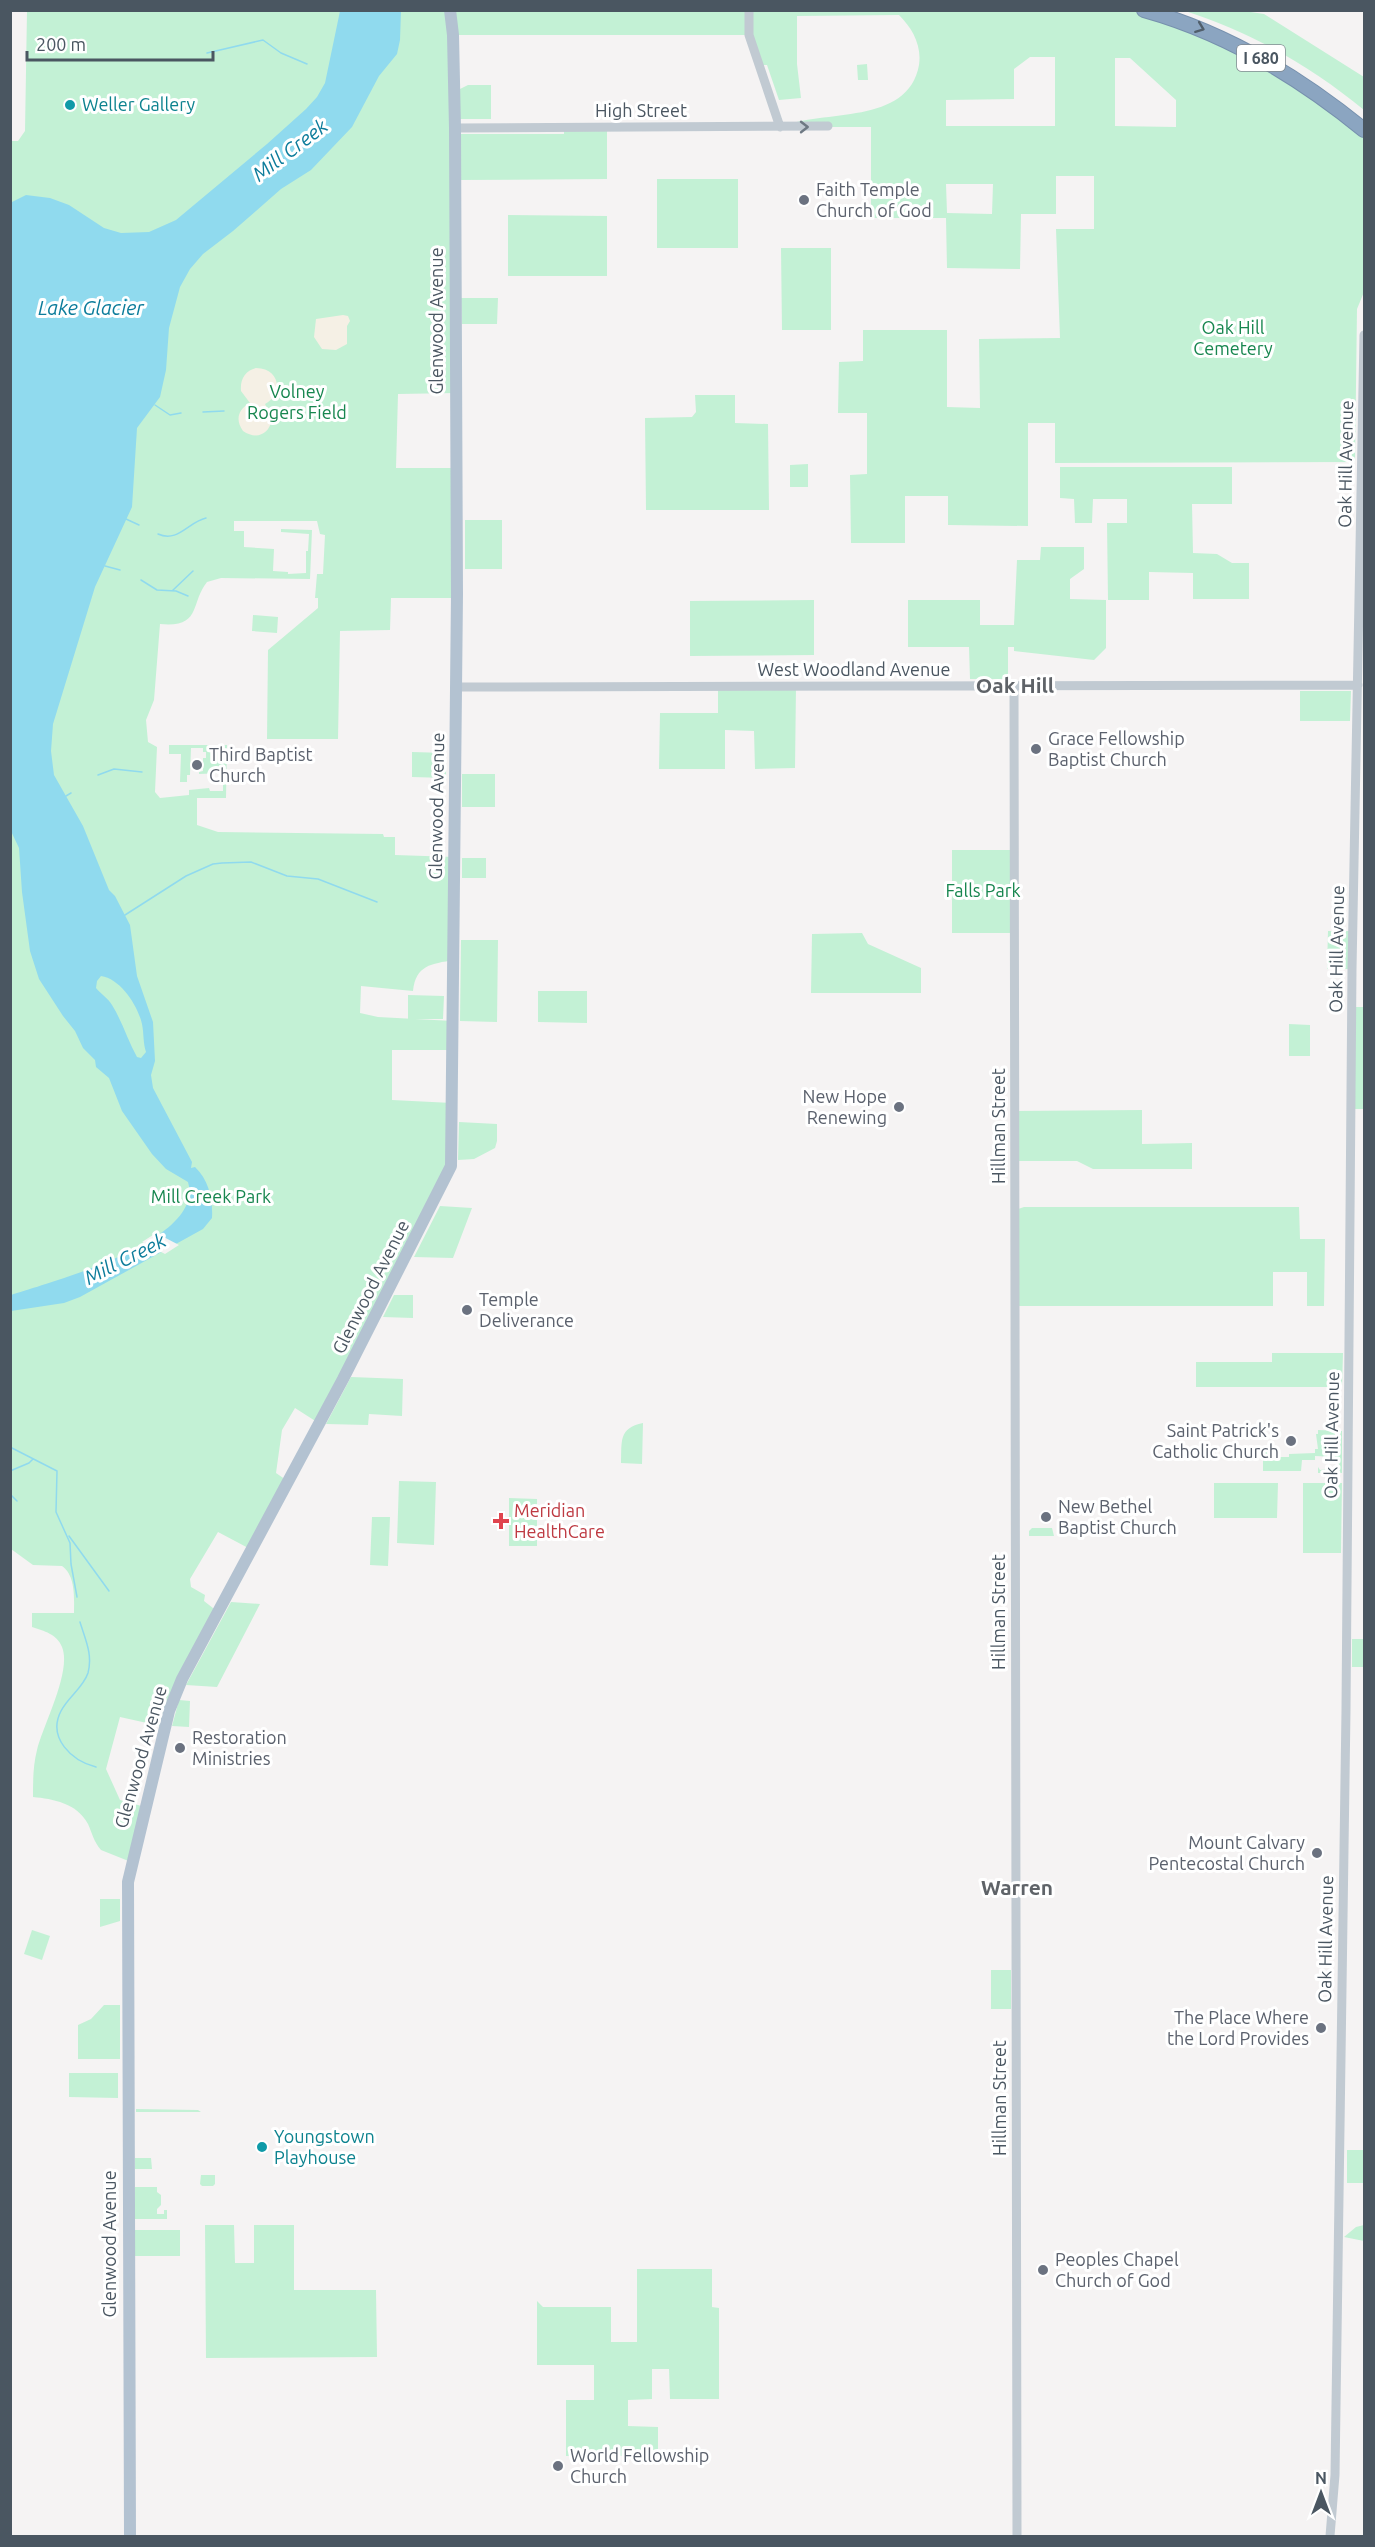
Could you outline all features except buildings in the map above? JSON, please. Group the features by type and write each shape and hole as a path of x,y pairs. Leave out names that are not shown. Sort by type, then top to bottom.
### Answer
{"highway":[{"name":"I 680","path":"1144,10 1203,29 1249,51 1302,84 1365,130"}],"main road":[{"name":"Glenwood Avenue","path":"130,2536 127,2065 129,1871 169,1711 182,1679 339,1388 450,1172 452,1161 456,687 455,128 450,14"}],"street":[{"path":"749,10 749,35 780,127"},
{"name":"High Street","path":"455,128 828,126"},
{"name":"Oak Hill Avenue","path":"1330,2536 1335,2442 1346,1733 1352,969 1361,678 1365,335"},
{"name":"West Woodland Avenue","path":"456,687 1014,687 1361,678"},
{"name":"Hillman Street","path":"1014,687 1017,2536"}],"green space":[{"name":"Mill Creek Park","path":"27,11 1144,11 1203,29 1364,130 1364,292 1357,309 1355,462 1055,463 1055,423 1028,423 1028,526 948,525 948,496 905,496 905,543 851,543 850,475 867,474 867,413 838,413 839,362 863,361 863,330 947,330 947,407 980,408 979,339 1060,338 1056,229 1094,229 1094,176 1056,176 1056,214 1021,214 1020,269 947,268 946,218 871,218 871,127 780,127 862,112 882,107 899,98 912,84 920,58 915,37 899,15 797,16 797,64 801,98 779,100 767,65 760,65 749,35 453,35 460,134 564,134 564,128 607,128 607,179 455,180 456,393 398,394 396,468 456,468 457,598 391,598 390,630 340,631 338,739 267,739 268,650 318,608 318,598 315,598 317,574 323,574 325,535 320,534 317,521 234,521 234,531 244,531 244,547 274,549 273,571 288,572 288,574 306,573 309,534 281,532 281,529 312,530 310,579 221,578 207,582 189,618 183,622 160,624 154,700 146,720 148,742 157,747 155,792 160,798 189,795 189,790 209,788 210,791 223,791 223,773 199,774 203,771 203,758 206,758 203,748 191,748 190,775 187,775 187,782 180,782 181,754 169,754 169,745 227,745 226,798 197,798 197,825 218,832 383,834 384,837 395,837 395,855 455,857 454,960 426,967 417,976 413,991 361,986 360,1013 378,1017 453,1021 453,1050 392,1050 392,1100 452,1103 452,1161 320,1424 295,1408 282,1430 276,1473 289,1482 252,1550 218,1532 190,1579 191,1587 205,1595 204,1601 218,1612 165,1727 120,1717 106,1769 120,1800 145,1807 131,1862 101,1850 88,1824 78,1811 64,1803 33,1797 37,1750 56,1698 64,1657 57,1639 32,1627 32,1613 74,1613 74,1594 70,1575 62,1566 33,1565 11,1549 10,141 18,141 25,131","holes":["1030,57 1055,57 1055,126 946,126 946,100 1014,99 1014,69","1115,58 1130,58 1176,100 1176,127 1115,126","946,184 993,184 992,214 947,213"]},
{"path":"1185,11 1244,11 1264,14 1364,77 1364,110 1323,79 1280,52 1234,29"},
{"path":"867,64 868,80 858,80 857,65"},
{"path":"468,85 491,85 491,119 460,119 460,89"},
{"path":"657,179 738,179 738,248 657,248"},
{"path":"508,215 607,216 607,276 508,276"},
{"path":"781,248 831,248 831,330 782,330"},
{"path":"461,298 498,298 497,324 462,324"},
{"path":"695,395 735,395 735,423 768,424 769,510 646,510 645,418 692,417 696,412"},
{"path":"808,464 808,487 790,487 790,465"},
{"path":"1060,467 1232,467 1232,504 1192,504 1193,553 1217,554 1232,563 1249,563 1249,599 1193,599 1193,573 1149,572 1149,600 1108,600 1107,523 1127,523 1127,499 1093,499 1092,523 1075,523 1074,499 1060,498"},
{"path":"465,520 502,520 502,569 465,569"},
{"path":"1041,547 1084,547 1084,569 1070,579 1070,599 1106,600 1106,648 1094,660 1014,651 1014,647 1008,647 1008,679 970,679 969,647 908,647 908,600 980,600 980,625 1014,625 1017,560 1040,560"},
{"path":"814,600 814,655 690,656 690,601"},
{"path":"253,615 278,617 277,633 252,631"},
{"path":"796,686 795,768 755,769 754,731 725,730 725,769 659,769 660,713 718,713 718,687"},
{"path":"1300,691 1351,691 1350,721 1300,721"},
{"path":"412,752 446,753 446,778 412,777"},
{"path":"462,774 495,774 495,807 462,807"},
{"name":"Falls Park","path":"952,850 1015,850 1015,933 952,933"},
{"path":"462,858 486,858 486,878 462,878"},
{"path":"1328,931 1353,931 1352,969 1327,969"},
{"path":"862,933 868,944 921,968 921,993 811,993 812,934"},
{"path":"461,940 498,940 497,1022 460,1021"},
{"path":"538,991 587,991 587,1023 538,1022"},
{"path":"408,995 444,996 443,1019 408,1019"},
{"path":"1352,1007 1364,1007 1364,1109 1351,1109"},
{"path":"1289,1024 1310,1025 1310,1056 1289,1056"},
{"path":"1142,1110 1142,1144 1192,1143 1192,1169 1093,1169 1077,1161 1015,1161 1015,1111"},
{"path":"459,1122 497,1124 495,1148 474,1159 458,1160"},
{"path":"440,1206 472,1208 453,1258 414,1257"},
{"path":"1024,1207 1299,1207 1300,1239 1325,1239 1324,1306 1307,1306 1307,1272 1273,1272 1273,1306 1015,1306 1015,1210"},
{"path":"394,1295 413,1295 413,1318 383,1317"},
{"path":"1272,1353 1343,1353 1342,1387 1196,1387 1196,1362 1272,1362"},
{"path":"351,1377 403,1379 402,1416 369,1414 368,1425 326,1424"},
{"path":"643,1423 642,1464 621,1463 625,1432"},
{"path":"1318,1430 1342,1431 1342,1473 1318,1473 1318,1467 1320,1470 1337,1468 1337,1457 1315,1456 1315,1460 1302,1460 1301,1471 1263,1471 1263,1446 1269,1452 1270,1457 1315,1453 1315,1449 1318,1449 1316,1434"},
{"path":"399,1481 436,1482 434,1545 397,1543"},
{"path":"1214,1483 1278,1483 1277,1518 1214,1518"},
{"path":"1303,1483 1342,1483 1341,1553 1303,1553"},
{"path":"509,1498 537,1499 537,1546 509,1546"},
{"path":"372,1517 390,1517 388,1566 370,1565"},
{"path":"1032,1528 1052,1528 1054,1536 1029,1536"},
{"path":"231,1602 260,1604 217,1687 186,1685"},
{"path":"1352,1639 1364,1639 1364,1667 1352,1667"},
{"path":"179,1700 190,1701 189,1727 172,1726"},
{"path":"100,1899 120,1899 120,1921 100,1927"},
{"path":"32,1930 50,1936 42,1960 24,1954"},
{"path":"991,1970 1011,1970 1011,2009 991,2009"},
{"path":"104,2005 120,2005 120,2059 78,2059 78,2025 91,2019"},
{"path":"69,2073 118,2073 118,2098 69,2097"},
{"path":"136,2109 198,2110 201,2112 136,2112"},
{"path":"1347,2150 1364,2150 1364,2183 1347,2183"},
{"path":"135,2158 151,2158 152,2169 135,2169"},
{"path":"201,2175 215,2175 215,2184 202,2186 200,2184"},
{"path":"135,2187 157,2187 157,2192 161,2195 161,2205 157,2209 157,2214 164,2214 164,2210 167,2210 167,2219 135,2219"},
{"path":"205,2225 234,2225 235,2263 254,2263 254,2225 294,2225 294,2290 376,2290 377,2357 206,2358"},
{"path":"1364,2225 1364,2241 1344,2237 1356,2227"},
{"path":"135,2230 180,2230 180,2256 135,2256"},
{"path":"637,2269 712,2269 712,2307 719,2308 719,2399 670,2399 669,2369 652,2369 652,2399 628,2400 628,2426 658,2427 658,2456 566,2456 566,2400 594,2400 594,2365 537,2365 537,2301 543,2307 611,2307 611,2342 637,2342"}],"sand":[{"path":"348,316 350,321 347,326 347,344 336,350 322,349 314,337 316,319"},
{"path":"256,368 270,372 277,382 277,388 271,400 265,404 272,419 268,429 261,434 253,435 243,431 239,423 239,415 250,403 241,391 242,379 246,373"}],"water":[{"name":"Lake Glacier","path":"340,11 401,11 397,54 379,76 352,127 311,170 281,189 203,254 190,269 180,287 169,328 166,370 160,397 137,428 132,507 95,587 53,724 51,751 54,775 83,826 109,890 115,896 130,925 137,976 153,1022 155,1061 151,1075 153,1088 192,1162 191,1168 195,1167 200,1172 207,1184 211,1197 212,1218 203,1229 80,1297 64,1303 11,1311 11,1295 89,1269 121,1256 150,1240 173,1223 187,1203 188,1182 166,1169 152,1154 122,1111 109,1078 96,1067 95,1060 83,1048 75,1031 39,979 30,951 19,848 10,829 10,203 26,195 50,198 69,205 104,228 121,233 149,232 176,220 267,144 306,109 317,97 325,83","holes":["101,976 108,978 127,994 140,1017 146,1052 141,1058 137,1057 109,1000 96,988"]}],"pier":[{"path":"156,1233 179,1245 165,1254 142,1242"}],"waterway":[{"path":"207,53 263,40 281,53 307,64"},
{"path":"155,405 170,415 181,413"},
{"path":"203,412 224,411"},
{"path":"158,534 171,536 206,518"},
{"path":"126,519 139,525"},
{"path":"105,566 120,570"},
{"path":"172,591 193,571"},
{"path":"141,580 157,590 176,591 188,596"},
{"path":"98,775 114,769 142,772"},
{"path":"66,796 71,793"},
{"path":"125,915 186,876 213,864 222,863 251,862 287,876 318,879 377,902"},
{"path":"10,1447 57,1471 56,1512 70,1543 77,1597"},
{"path":"10,1471 33,1459"},
{"path":"10,1494 17,1501"},
{"path":"69,1536 109,1591"},
{"path":"80,1622 89,1653 88,1673 61,1711 57,1721 57,1730 64,1747 71,1754 78,1760 96,1767"}],"place":[{"name":"Weller Gallery","path":"70,105"},
{"name":"Faith Temple Church of God","path":"804,200"},
{"name":"Grace Fellowship Baptist Church","path":"1036,749"},
{"name":"Third Baptist Church","path":"197,765"},
{"name":"New Hope Renewing","path":"899,1107"},
{"name":"Temple Deliverance","path":"467,1310"},
{"name":"Saint Patrick's Catholic Church","path":"1291,1441"},
{"name":"New Bethel Baptist Church","path":"1046,1517"},
{"name":"Meridian HealthCare","path":"501,1521"},
{"name":"Restoration Ministries","path":"180,1748"},
{"name":"Mount Calvary Pentecostal Church","path":"1317,1853"},
{"name":"The Place Where the Lord Provides","path":"1321,2028"},
{"name":"Youngstown Playhouse","path":"262,2147"},
{"name":"Peoples Chapel Church of God","path":"1043,2270"},
{"name":"World Fellowship Church","path":"558,2466"}],"district":[{"name":"Oak Hill","path":"1015,686"},
{"name":"Warren","path":"1017,1888"}],"water label":[{"name":"Mill Creek","path":"290,150"},
{"name":"Mill Creek","path":"125,1259"}],"park label":[{"name":"Oak Hill Cemetery","path":"1233,338"},
{"name":"Volney Rogers Field","path":"297,402"}]}
